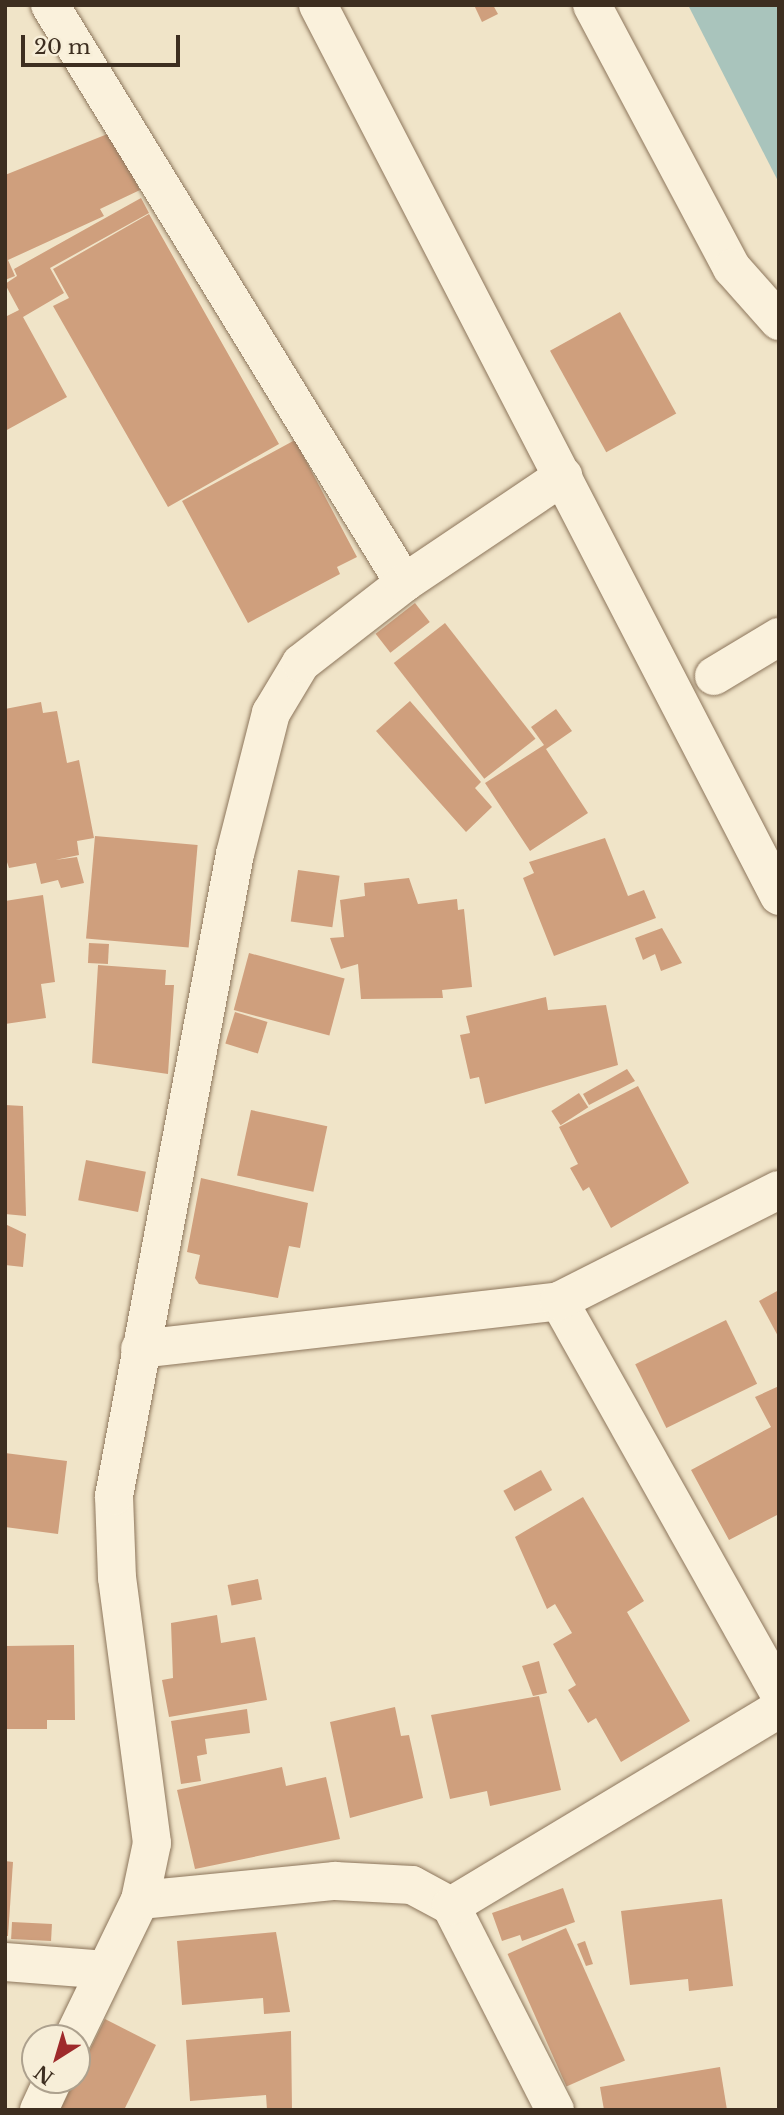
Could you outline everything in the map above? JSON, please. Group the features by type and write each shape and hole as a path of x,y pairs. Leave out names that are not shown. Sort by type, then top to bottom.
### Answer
{"street":[{"path":"50,5 404,583"},
{"path":"318,5 779,896"},
{"path":"592,5 732,268 779,321"},
{"path":"80,2024 140,1900 152,1843 117,1578 114,1496 140,1349 200,1065 235,854 271,713 300,663 404,583 563,476"},
{"path":"714,677 779,637"},
{"path":"140,1349 559,1301 779,1190"},
{"path":"559,1301 779,1693"},
{"path":"451,1906 779,1709"},
{"path":"140,1900 335,1881 412,1885 451,1906 555,2110"},
{"path":"5,1962 106,1970"},
{"path":"39,2110 46,2094"}],"water":[{"path":"688,5 779,5 779,183"}],"building":[{"path":"474,5 493,5 498,14 482,22"},
{"path":"110,133 140,190 100,209 104,216 8,260 15,276 5,280 5,175"},
{"path":"141,198 149,213 50,268 64,293 23,317 67,397 5,431 5,317 19,310 5,284 17,276 14,269"},
{"path":"149,214 279,444 168,507 53,306 69,298 53,269"},
{"path":"620,312 676,413 606,452 550,351"},
{"path":"295,440 357,557 337,567 340,574 248,623 182,501"},
{"path":"415,603 430,622 390,653 376,634"},
{"path":"445,623 536,739 484,779 394,663"},
{"path":"410,701 481,782 475,788 492,807 466,832 376,731"},
{"path":"41,702 43,713 57,711 67,763 79,760 94,838 77,841 79,855 55,860 77,857 84,883 61,888 58,880 41,884 36,863 9,868 5,856 5,709"},
{"path":"556,709 572,731 546,749 588,813 530,851 485,783 544,745 531,727"},
{"path":"95,836 198,845 189,948 86,939"},
{"path":"605,838 628,896 644,890 656,918 554,956 523,878 534,873 529,862"},
{"path":"298,870 340,876 332,927 291,921"},
{"path":"409,878 418,904 457,899 458,910 464,909 472,987 442,990 443,998 361,999 358,964 341,969 330,938 344,937 340,900 365,896 364,883"},
{"path":"43,895 55,982 41,984 46,1018 5,1024 5,901"},
{"path":"662,928 682,963 661,971 655,954 643,960 635,938"},
{"path":"89,943 109,944 108,964 88,963"},
{"path":"249,953 345,979 329,1036 234,1010"},
{"path":"98,965 166,970 165,985 174,985 168,1074 92,1063"},
{"path":"546,997 548,1010 606,1005 618,1065 485,1104 479,1077 470,1079 460,1035 470,1033 466,1016"},
{"path":"235,1012 268,1022 258,1053 225,1044"},
{"path":"627,1069 635,1081 589,1105 583,1094"},
{"path":"638,1086 689,1183 611,1228 589,1187 583,1191 570,1168 578,1164 559,1127"},
{"path":"579,1093 588,1107 561,1125 551,1111"},
{"path":"5,1105 23,1106 26,1216 5,1214"},
{"path":"251,1110 327,1126 313,1192 237,1176"},
{"path":"86,1160 146,1172 138,1212 78,1200"},
{"path":"201,1178 308,1203 300,1248 289,1246 278,1298 199,1284 195,1278 200,1255 187,1252"},
{"path":"5,1224 26,1234 23,1267 5,1265"},
{"path":"779,1290 779,1338 759,1301"},
{"path":"726,1320 757,1384 666,1428 635,1364"},
{"path":"779,1386 779,1514 729,1540 691,1470 771,1427 755,1397"},
{"path":"5,1453 67,1461 58,1534 5,1527"},
{"path":"541,1470 552,1490 515,1511 503,1491"},
{"path":"583,1497 644,1601 627,1612 690,1721 621,1762 596,1718 588,1723 568,1690 576,1685 553,1644 572,1633 555,1604 547,1609 515,1537"},
{"path":"258,1579 262,1600 232,1606 228,1585"},
{"path":"217,1615 221,1643 255,1637 267,1700 169,1717 162,1680 173,1678 171,1623"},
{"path":"74,1645 75,1720 47,1720 47,1729 5,1729 5,1646"},
{"path":"539,1661 547,1693 533,1696 522,1666"},
{"path":"539,1696 561,1790 490,1806 487,1791 450,1799 431,1715"},
{"path":"395,1707 401,1736 409,1735 423,1798 350,1818 330,1722"},
{"path":"247,1709 250,1733 205,1739 207,1754 197,1756 201,1781 181,1784 171,1721"},
{"path":"282,1767 286,1786 326,1777 340,1839 195,1869 177,1790"},
{"path":"5,1861 13,1862 8,1936 5,1936"},
{"path":"563,1888 575,1922 522,1941 520,1935 502,1941 492,1913"},
{"path":"722,1899 733,1986 689,1991 688,1979 630,1985 621,1911"},
{"path":"12,1922 52,1924 51,1941 11,1939"},
{"path":"566,1928 625,2060 567,2086 508,1954"},
{"path":"276,1932 290,2012 264,2014 263,1998 182,2005 177,1941"},
{"path":"585,1941 593,1964 586,1966 577,1944"},
{"path":"105,2019 156,2045 124,2110 60,2110 68,2094 91,2094 91,2047"},
{"path":"291,2031 292,2110 267,2110 266,2095 190,2101 186,2040"},
{"path":"720,2067 727,2110 604,2110 600,2087"}]}
